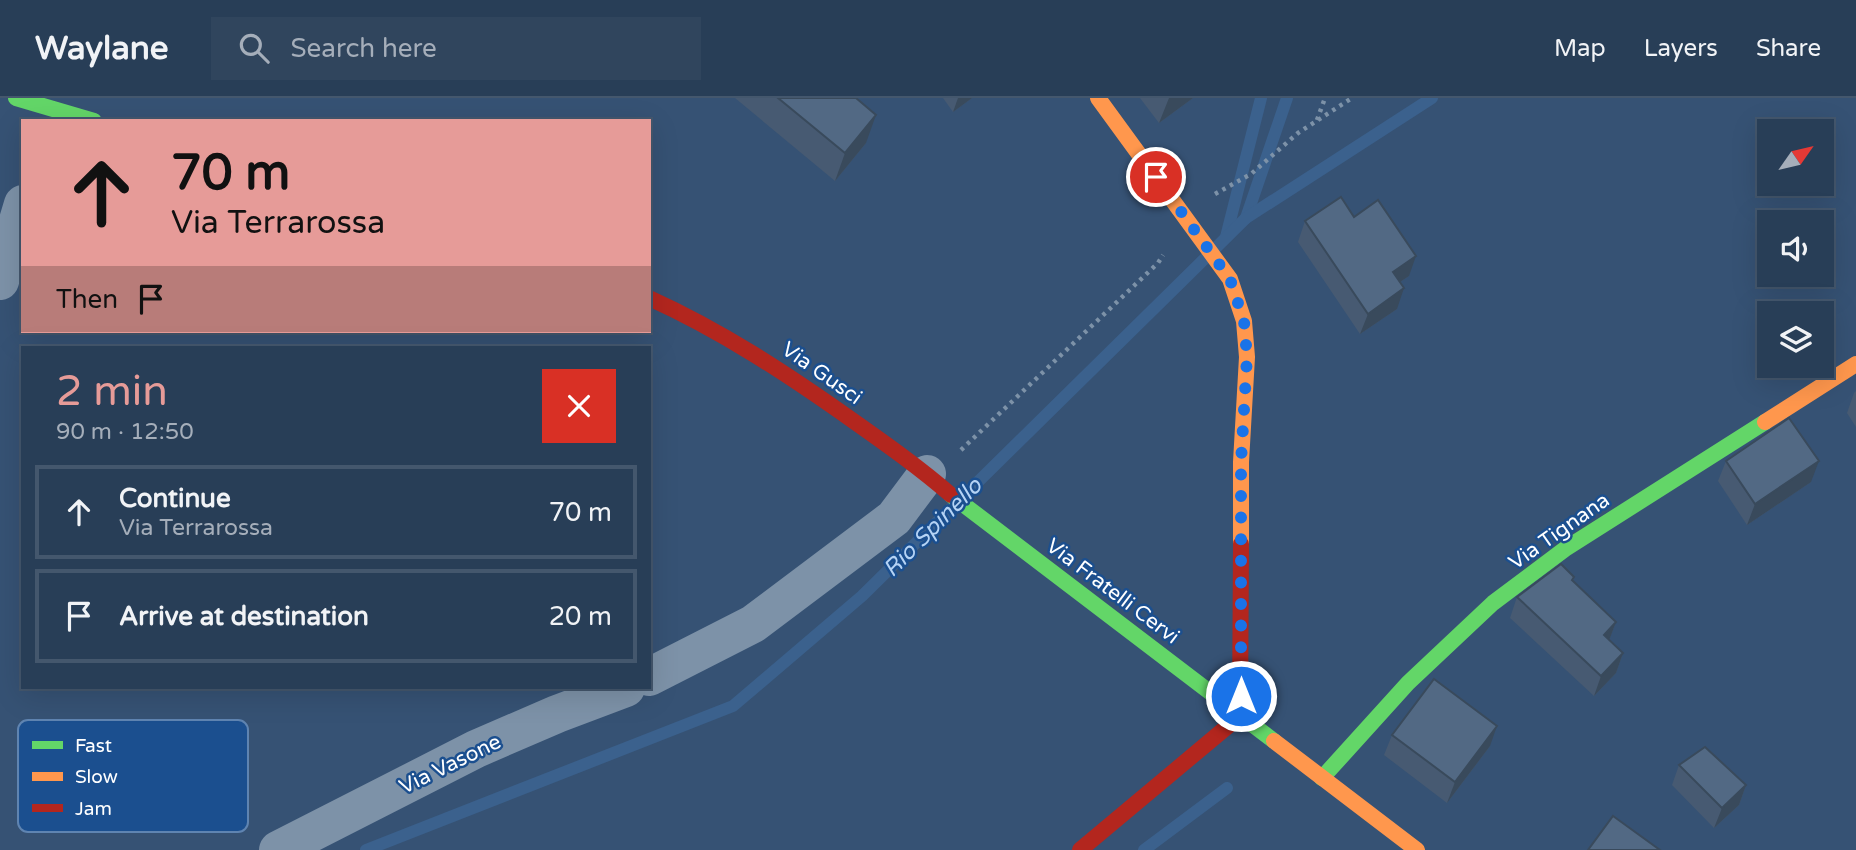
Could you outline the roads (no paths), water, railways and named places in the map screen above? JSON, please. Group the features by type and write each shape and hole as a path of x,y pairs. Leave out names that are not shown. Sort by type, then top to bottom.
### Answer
{"street":[{"path":"1080,850 1240,716 1241,462 1247,357 1244,321 1230,279 1098,98"},
{"path":"40,106 87,119"},
{"path":"0,281 21,211"},
{"name":"Via Gusci","path":"651,299 733,339 784,371 927,474 959,502"},
{"name":"Via Tignana","path":"1322,778 1408,684 1493,603 1565,549 1856,365"},
{"path":"651,676 753,624 894,518 927,474"},
{"name":"Via Fratelli Cervi","path":"959,502 1417,850"},
{"name":"Via Vasone","path":"278,850 476,750 557,714 623,689"}],"waterway":[{"path":"1226,237 1261,98"},
{"path":"1246,218 1287,98"},
{"name":"Rio Spinello","path":"366,850 733,706 862,596 1246,218 1432,98"},
{"path":"1144,850 1227,788"}]}
